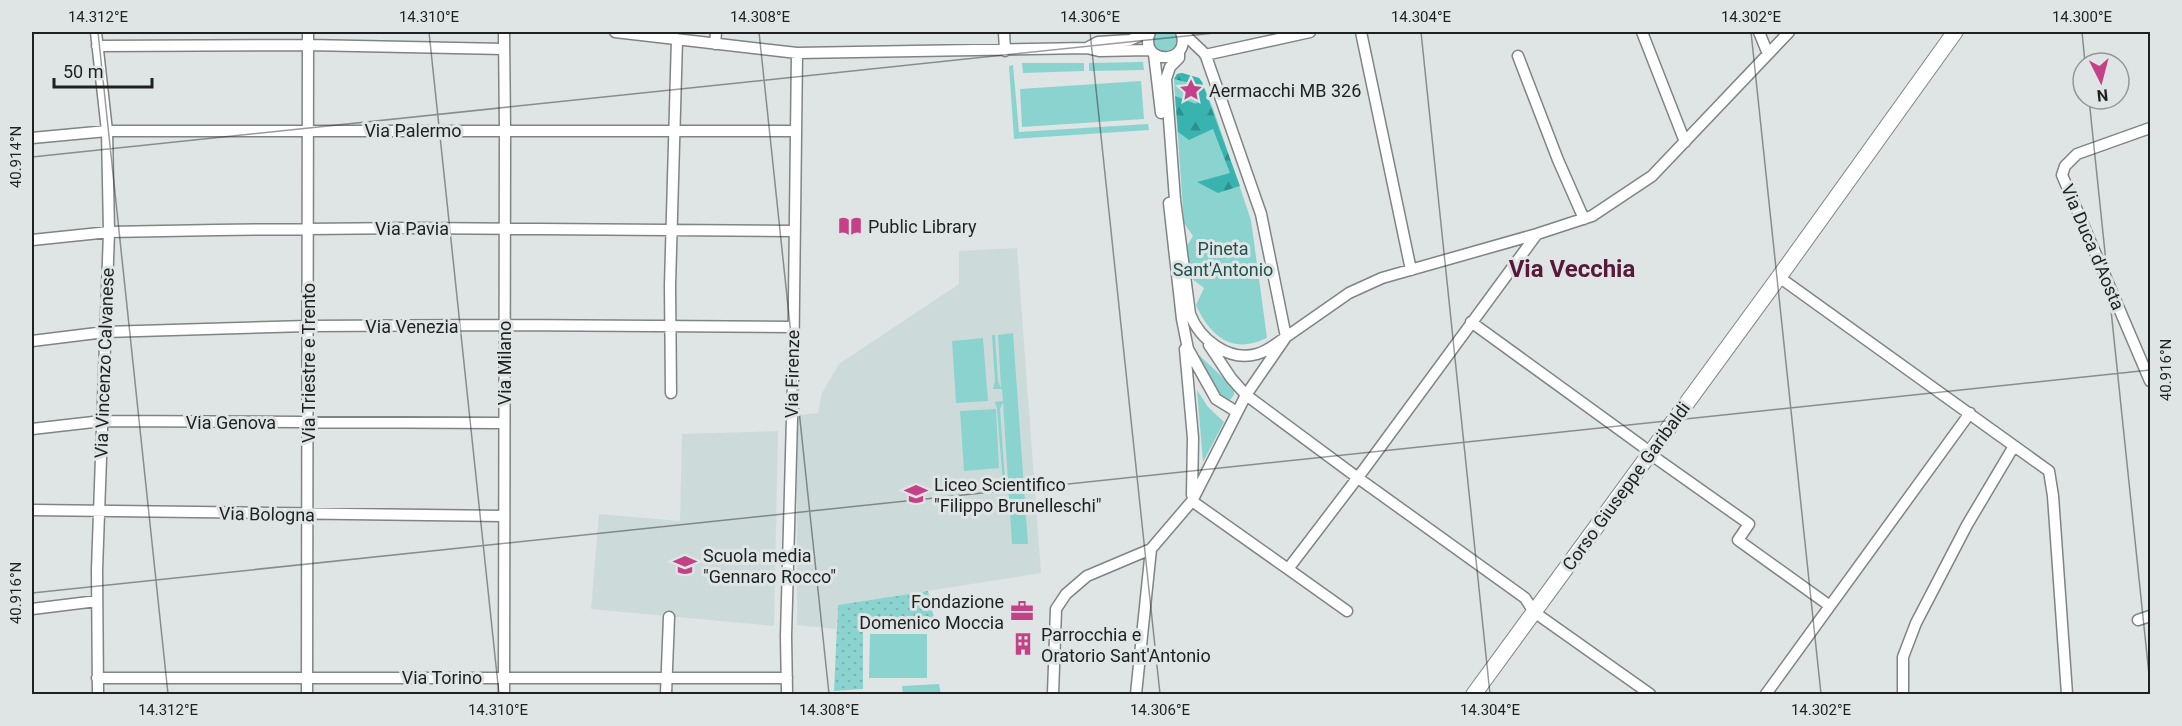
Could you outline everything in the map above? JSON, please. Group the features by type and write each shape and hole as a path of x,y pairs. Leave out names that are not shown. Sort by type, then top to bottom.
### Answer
{"street":[{"name":"Via Vincenzo Calvanese","path":"96,32 107,130 109,231 99,512 98,694"},
{"name":"Via Triestre e Trento","path":"307,694 308,32"},
{"name":"Via Milano","path":"504,32 504,694"},
{"path":"615,32 797,53 1087,48 1099,51 1152,52 1164,58 1175,55 1179,51"},
{"path":"715,44 716,32"},
{"path":"1004,32 1005,51"},
{"path":"1087,48 1098,42 1130,40 1149,32 1148,40 1152,52 1194,438 1192,501"},
{"path":"1053,694 1056,609 1065,594 1087,576 1151,549 1192,501 1246,395 1286,338 1261,214 1206,57 1181,32"},
{"path":"1181,32 1183,41 1179,58 1170,68 1166,79 1175,200 1190,314 1194,324 1231,378 1246,395 1525,598 1534,612 1650,694"},
{"path":"1206,57 1310,32"},
{"path":"1361,32 1411,270"},
{"path":"1642,32 1685,142"},
{"path":"1759,32 1768,54"},
{"path":"1194,324 1213,345 1229,353 1253,355 1286,338 1349,293 1382,278 1592,216 1652,176 1789,32"},
{"path":"1955,32 1779,277 2049,471 2053,496 2067,694"},
{"path":"671,393 670,326 677,39"},
{"path":"97,46 308,45 504,49"},
{"name":"Via Firenze","path":"787,694 786,636 797,53"},
{"path":"1518,56 1558,160 1584,219"},
{"name":"Via Duca d'Aosta","path":"2151,128 2077,154 2065,166 2062,175 2151,381"},
{"name":"Via Palermo","path":"32,138 107,130 795,131"},
{"name":"Via Pavia","path":"32,240 109,231 505,228 794,231"},
{"path":"1288,569 1358,478 1537,234"},
{"name":"Corso Giuseppe Garibaldi","path":"1474,694 1779,277"},
{"path":"1182,319 1188,349 1208,387 1220,402 1237,412"},
{"path":"1471,322 1749,524 1738,540 1830,606"},
{"name":"Via Venezia","path":"32,341 105,332 308,326 793,327"},
{"path":"1766,694 1970,413"},
{"name":"Via Genova","path":"32,429 102,421 503,423"},
{"path":"1903,694 1903,657 1916,623 1967,525 2014,446"},
{"path":"1192,501 1347,611"},
{"name":"Via Bologna","path":"32,510 503,516"},
{"path":"1136,694 1151,549"},
{"path":"32,609 97,601"},
{"path":"2138,620 2151,616"},
{"path":"666,694 669,617"},
{"name":"Via Torino","path":"98,678 787,678"}],"shaded area":[{"name":"Liceo Scientifico \"Filippo Brunelleschi\"","path":"1017,248 1041,573 838,605 836,629 797,625 797,415 818,413 822,393 839,364 959,284 959,251"},
{"name":"Scuola media \"Gennaro Rocco\"","path":"778,431 774,626 591,609 599,514 680,521 682,434"}],"green space":[{"path":"1157,32 1174,32 1178,42 1174,49 1162,52 1157,48 1154,41"},
{"path":"1143,62 1144,70 1089,71 1089,63"},
{"path":"1022,63 1084,63 1084,71 1023,73"},
{"path":"1013,65 1019,132 1148,124 1149,130 1014,139 1009,66"},
{"name":"Pineta Sant'Antonio","path":"1182,73 1199,78 1202,82 1251,220 1267,338 1254,343 1233,343 1224,340 1208,326 1196,305 1204,288 1191,278 1187,246 1193,236 1184,223 1174,80 1177,74"},
{"path":"1182,73 1199,78 1202,82 1240,186 1218,193 1197,182 1230,173 1213,129 1189,140 1178,132 1175,96 1196,104 1198,99 1196,87 1174,79 1177,74"},
{"path":"1141,81 1144,119 1022,127 1020,89"},
{"path":"1013,333 1028,544 1012,544 1003,402 1000,409 1005,482 1003,483 995,402 1003,401 1002,389 993,389 995,381 992,335 995,335 998,381 1001,388 998,335"},
{"path":"983,338 988,401 956,403 952,341"},
{"path":"1199,355 1234,388 1234,395 1230,400 1223,399 1198,358"},
{"path":"1197,390 1208,407 1224,422 1203,462"},
{"path":"996,409 999,468 964,471 960,411"},
{"path":"928,591 935,622 894,629 892,619 863,624 863,689 834,691 838,605"},
{"path":"870,634 927,634 927,678 869,678"},
{"path":"939,684 941,694 903,694 902,686"}],"place":[{"name":"Aermacchi MB 326","path":"1191,90"},
{"name":"Public Library","path":"850,226"},
{"name":"Liceo Scientifico \"Filippo Brunelleschi\"","path":"916,494"},
{"name":"Scuola media \"Gennaro Rocco\"","path":"685,565"},
{"name":"Fondazione Domenico Moccia","path":"1022,611"},
{"name":"Parrocchia e Oratorio Sant'Antonio","path":"1023,644"}],"district":[{"name":"Via Vecchia","path":"1572,269"}]}
